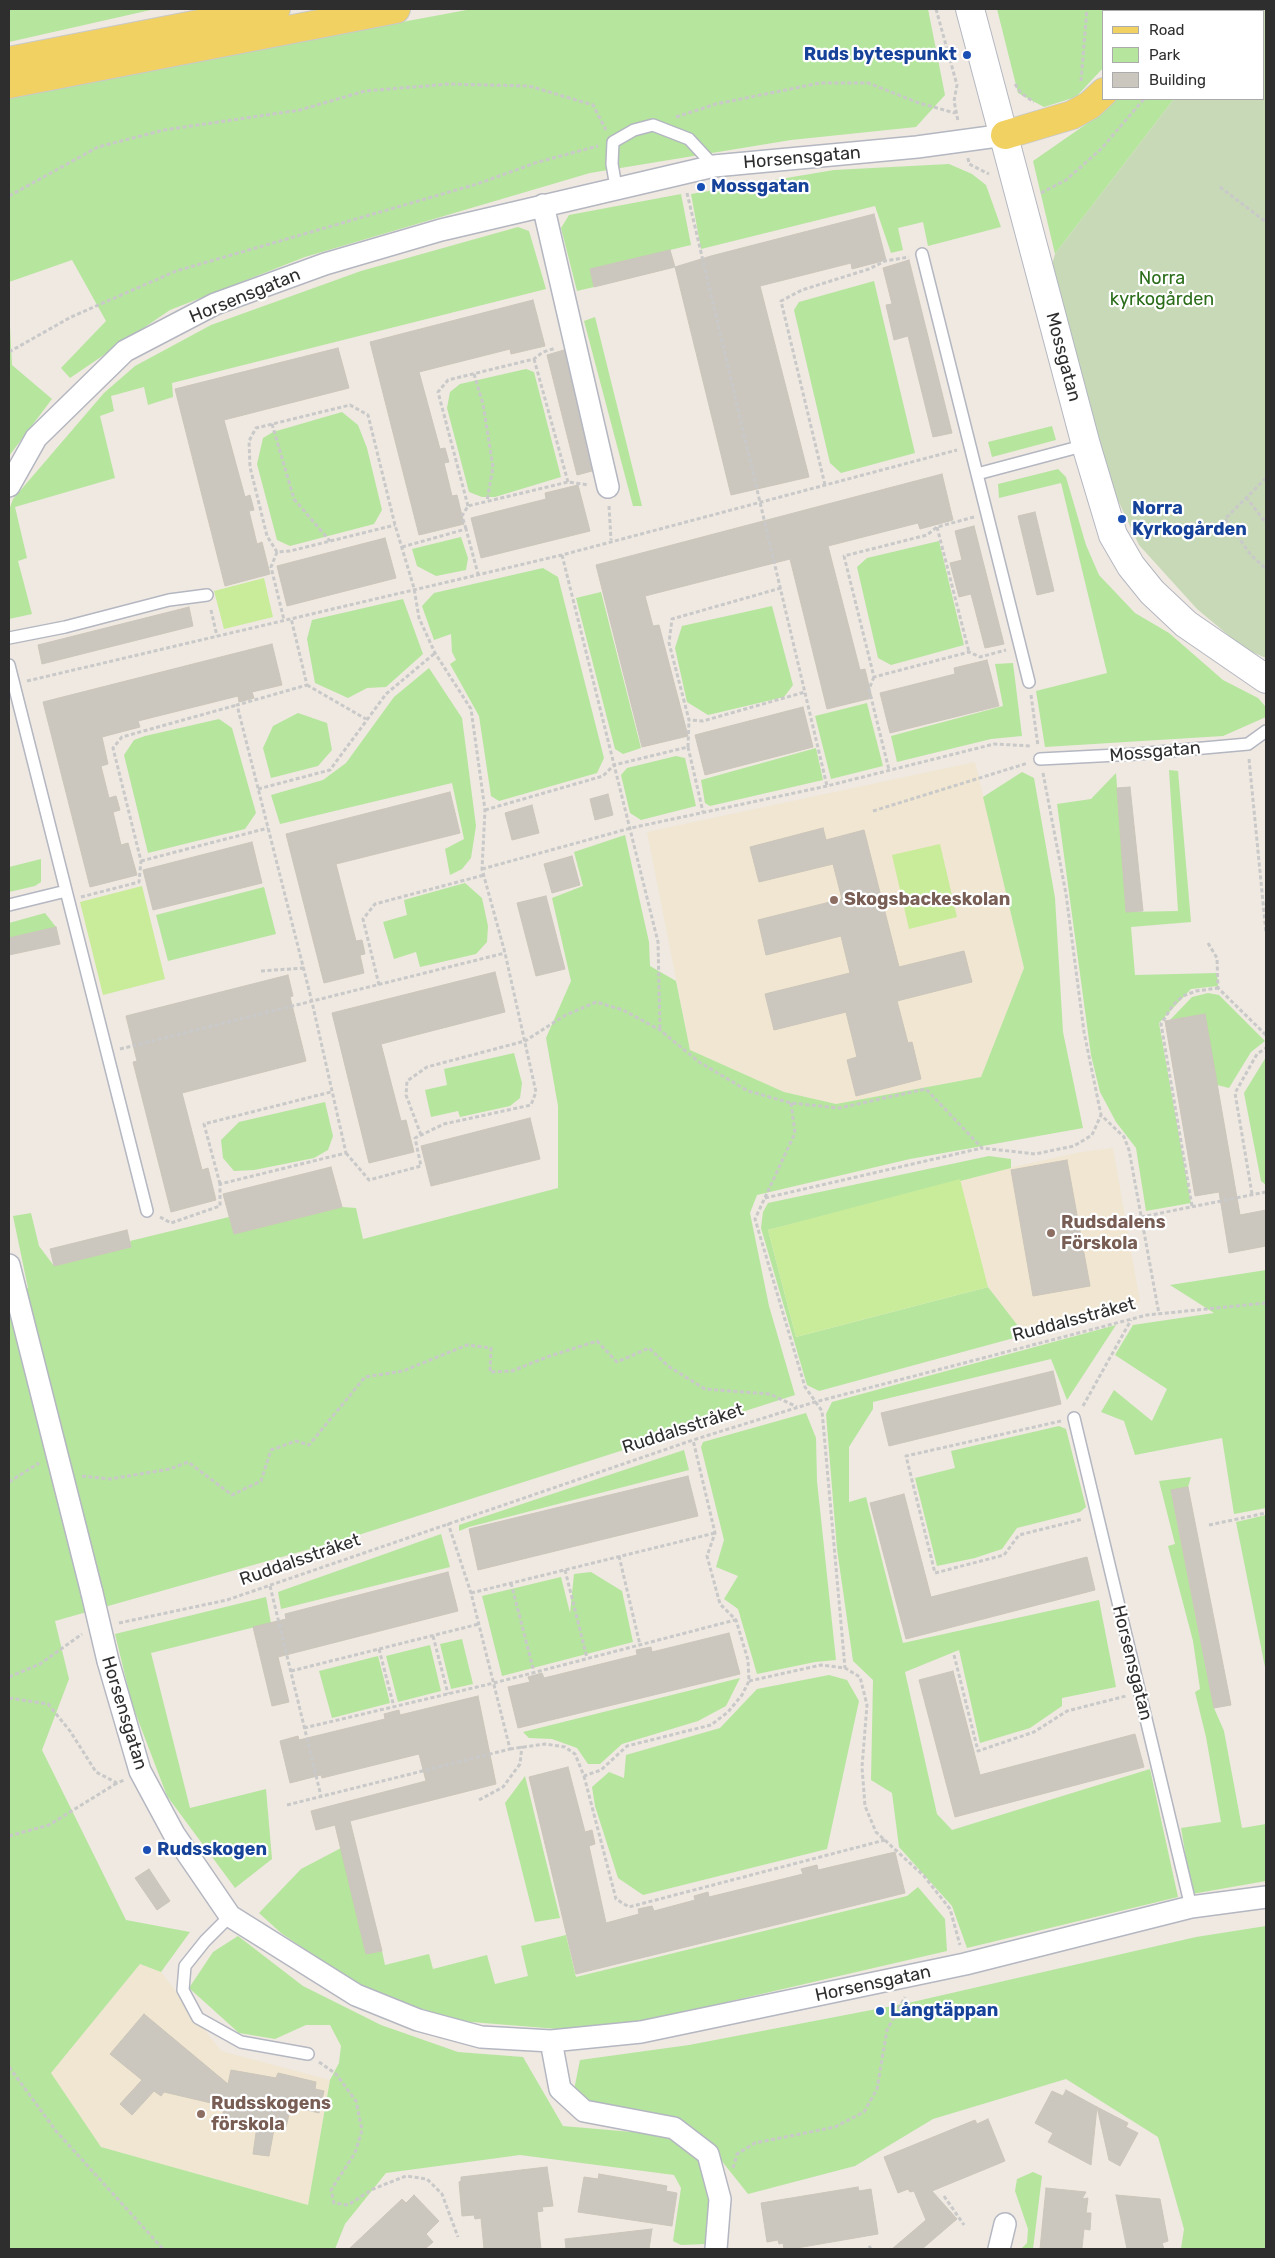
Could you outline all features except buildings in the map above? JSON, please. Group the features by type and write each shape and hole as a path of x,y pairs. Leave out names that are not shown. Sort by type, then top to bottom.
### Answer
{"main road":[{"path":"9,61 276,9"},
{"path":"9,84 396,9"},
{"path":"1005,135 1072,116 1090,105 1092,88"}],"street":[{"name":"Mossgatan","path":"970,9 1024,203 1086,445 1113,535 1131,566 1152,592 1186,624 1266,679"},
{"name":"Horsensgatan","path":"9,486 36,438 125,351 215,304 324,264 440,230 682,172 714,166 917,147 1005,135"},
{"path":"543,205 608,487"},
{"name":"Horsensgatan","path":"9,1265 108,1661 140,1771 174,1834 230,1916 356,1995 418,2020 481,2037 551,2041 641,2032 965,1964 1191,1907 1266,1897"},
{"path":"551,2041 560,2089 584,2111 674,2128 708,2154 720,2199 716,2249"},
{"path":"999,2249 1005,2224"}],"lane":[{"path":"616,187 612,164 613,142 634,130 653,125 688,139 714,166"},
{"path":"922,254 1029,682"},
{"path":"977,474 1086,445"},
{"path":"9,638 65,627 169,600 207,595"},
{"path":"9,665 147,1211"},
{"path":"1248,744 1266,731"},
{"name":"Mossgatan","path":"1040,759 1137,754 1248,744"},
{"path":"9,905 68,895"},
{"name":"Horsensgatan","path":"1074,1418 1191,1907"},
{"path":"230,1916 205,1941 185,1966 183,1990 198,2018 241,2042 308,2054"}],"path":[{"path":"1088,9 1082,77 1092,88"},
{"path":"1013,77 1021,94 1040,104"},
{"path":"653,125 716,104 820,83 868,83 919,103 956,113"},
{"path":"9,196 98,147 164,130 300,110 365,91 449,84 529,86 593,105 613,142 538,162 477,184 176,271 71,317 9,352"},
{"path":"1024,203 1073,173 1101,149 1143,100"},
{"path":"682,172 762,501 827,786"},
{"path":"1220,187 1266,222"},
{"path":"825,484 781,301 802,290 869,270 885,261 922,254"},
{"path":"468,506 438,392 448,380 534,359 543,352 576,344"},
{"path":"534,359 568,482"},
{"path":"474,374 483,404 493,467 487,501"},
{"path":"236,705 304,968 346,1153 369,1180 420,1166 415,1138 444,1124 531,1105 536,1092 505,953 482,869 485,810 471,709 435,653 419,618 414,588 395,525 368,415 350,405 256,428 249,441 250,467 267,536 276,552 271,566 284,620"},
{"path":"272,424 294,499 330,541"},
{"path":"15,684 414,588 562,555 611,540 970,447"},
{"path":"1266,478 1225,519 1251,555 1266,569"},
{"path":"478,574 462,516 468,506 487,501 568,482 608,487 611,540"},
{"path":"1246,497 1266,523"},
{"path":"889,770 869,689 874,677 844,556 927,535 937,527 987,514"},
{"path":"276,552 290,551 395,525"},
{"path":"937,527 969,652"},
{"path":"402,547 466,529"},
{"path":"562,555 658,942 660,1030"},
{"path":"703,812 688,747 688,720 669,643 672,619 782,588"},
{"path":"207,595 218,636"},
{"path":"291,618 307,685"},
{"path":"874,677 969,652 980,657 1020,647"},
{"path":"258,789 330,770 386,694 435,653"},
{"path":"1029,682 1040,759 1066,894 1084,1032 1101,1115 1124,1137 1129,1150 1159,1314"},
{"path":"68,895 139,882 141,861 113,748 122,737 307,685 366,719"},
{"path":"688,720 703,720 805,692"},
{"path":"482,869 631,828 827,786 994,744 1038,746"},
{"path":"1248,744 1264,872 1266,933"},
{"path":"485,810 603,776 614,765 688,747"},
{"path":"873,811 1040,759"},
{"path":"141,861 268,828"},
{"path":"379,985 364,919 375,904 484,875"},
{"path":"1208,943 1217,958 1218,988 1266,1035"},
{"path":"107,1052 505,953"},
{"path":"261,971 304,968"},
{"path":"1192,1206 1162,1024 1173,1005 1183,996 1196,990 1218,988"},
{"path":"421,1135 406,1095 407,1080 427,1067 525,1041 564,1016 596,1002 623,1010 660,1030 699,1062 748,1091 792,1103 839,1108 926,1089 982,1148"},
{"path":"1252,1194 1236,1093 1257,1054 1266,1048"},
{"path":"147,1211 172,1223 220,1206 220,1184 204,1124 331,1092"},
{"path":"792,1103 795,1133 755,1219 805,1388 822,1411 826,1431 828,1487 845,1668"},
{"path":"764,1198 982,1148 1035,1154 1074,1146 1092,1135 1101,1115"},
{"path":"220,1184 346,1153"},
{"path":"1141,1217 1266,1192"},
{"name":"Ruddalsstråket","path":"119,1623 219,1602 270,1586 448,1523 797,1407 1148,1314 1266,1303"},
{"path":"1096,1516 1019,1535 1004,1555 934,1573 906,1456 1074,1418 1088,1398 1131,1319"},
{"path":"62,1474 110,1479 170,1468 188,1462 232,1495 261,1481 271,1450 296,1441 310,1445 365,1377 403,1371 467,1345 491,1348 490,1372 512,1371 547,1357 597,1341 617,1362 649,1348 668,1366 705,1389 770,1394 797,1407"},
{"path":"584,1776 601,1770 627,1746 711,1725 728,1712 742,1695 749,1681 748,1660 736,1620 720,1604 707,1556 715,1533 693,1440"},
{"path":"9,1482 56,1451"},
{"path":"1209,1525 1266,1514"},
{"path":"448,1523 471,1593 510,1749"},
{"path":"471,1593 715,1533"},
{"path":"619,1556 640,1645"},
{"path":"564,1570 587,1658"},
{"path":"511,1583 534,1672"},
{"path":"270,1586 321,1796"},
{"path":"304,1728 494,1683 736,1620"},
{"path":"290,1671 479,1624"},
{"path":"9,1677 40,1664 80,1634"},
{"path":"433,1636 448,1694"},
{"path":"379,1649 394,1707"},
{"path":"954,1655 978,1751 1034,1732 1067,1710 1139,1692"},
{"path":"749,1681 821,1665 845,1668 860,1677 867,1705 862,1767 865,1806 876,1832 924,1876 950,1910 965,1964"},
{"path":"9,1698 48,1704 70,1731 96,1772 117,1784"},
{"path":"287,1805 522,1746 545,1744 565,1747 575,1754 584,1776 616,1899 629,1906 884,1840"},
{"path":"479,1800 503,1787 520,1764 522,1746"},
{"path":"9,1836 48,1825 140,1771"},
{"path":"735,2178 733,2168 737,2154 755,2143 835,2127 864,2112 877,2089 887,2030 904,1997 913,1994"},
{"path":"308,2054 336,2074 356,2101 362,2130 355,2154 331,2190 334,2203 348,2205 373,2189 406,2176 427,2179 442,2194 458,2237"},
{"path":"9,2067 56,2131 163,2249"},
{"path":"944,2196 964,2225"}],"shaded area":[{"name":"Skogsbackeskolan","path":"975,762 1024,968 981,1077 836,1104 784,1092 690,1050 647,832"},
{"name":"Rudsdalens Förskola","path":"1113,1148 1140,1302 1025,1335 988,1287 960,1179 1081,1152"},
{"name":"Rudsskogens förskola","path":"140,1964 161,1972 221,2051 330,2080 308,2205 101,2147 51,2073"}],"green space":[{"path":"9,9 155,9 9,42"},
{"path":"472,9 928,9 945,95 916,127 791,140 590,173 305,257 170,310 70,378 61,368 106,321 72,260 9,282 9,95"},
{"path":"997,9 1141,9 1102,10 1102,69 1076,97 1044,107 1018,93"},
{"name":"Norra kyrkogården","path":"1266,9 1266,658 1245,649 1197,609 1139,545 1098,458 1049,275 1055,254 1173,100 1265,100 1265,10 1232,10"},
{"path":"1110,100 1173,100 1055,254 1033,161 1095,118"},
{"path":"949,164 972,174 986,185 1001,227 928,246 923,222 898,228 903,250 891,253 875,206 701,249 691,194 834,170"},
{"path":"681,194 691,245 590,269 594,287 577,291 561,228 569,215"},
{"path":"518,227 529,231 546,289 172,383 173,397 148,405 144,387 111,396 114,411 100,416 115,478 15,507 27,558 18,561 32,614 9,619 9,510 13,499 104,393 135,366 211,325 361,271"},
{"path":"874,281 915,453 841,473 830,463 794,310 799,302"},
{"path":"9,306 12,365 52,399 9,456"},
{"path":"595,317 642,506 633,506 584,321"},
{"path":"526,369 534,372 561,477 495,497 482,497 469,492 447,408 450,392 460,384"},
{"path":"342,412 358,425 367,448 382,510 374,524 290,546 277,540 257,464 263,438 273,432"},
{"path":"1052,426 1056,440 992,457 988,442"},
{"path":"1058,469 1066,477 1086,545 1099,575 1135,613 1169,633 1223,680 1258,698 1265,706 1266,717 1223,736 1045,747 1036,691 1107,673 1061,483 999,498 998,484"},
{"path":"461,537 468,558 466,570 436,576 417,566 412,549"},
{"path":"939,541 964,645 891,665 878,658 857,567 867,558"},
{"path":"543,568 558,577 604,758 597,773 499,801 491,796 479,716 450,664 456,660 452,652 451,634 434,640 422,606 434,593"},
{"path":"264,578 273,617 224,629 214,591"},
{"path":"601,592 641,748 623,754 615,749 576,598"},
{"path":"403,599 423,654 386,687 367,688 348,698 315,683 307,639 312,620"},
{"path":"772,606 793,685 784,697 708,715 687,702 675,648 682,626"},
{"path":"1013,663 1022,736 991,739 897,762 891,736 1003,706 995,664"},
{"path":"429,668 462,718 476,826 471,858 462,869 450,875 445,849 464,839 452,783 280,824 271,795 323,780 346,763 394,697"},
{"path":"867,703 883,766 831,779 815,716"},
{"path":"298,713 327,723 332,750 318,766 271,778 263,748 273,726"},
{"path":"219,719 232,728 256,813 245,829 148,853 124,755 134,740"},
{"path":"816,748 823,780 710,806 705,803 701,780"},
{"path":"676,756 685,758 696,806 641,820 630,813 621,775 627,768"},
{"path":"1169,770 1178,771 1191,922 1131,927 1135,975 1217,973 1218,986 1191,989 1159,1023 1191,1203 1146,1211 1136,1148 1116,1122 1100,1092 1091,1055 1057,804 1091,799 1116,773 1126,912 1178,911"},
{"path":"1022,772 1034,778 1055,898 1063,1032 1083,1128 910,1159 757,1195 750,1213 769,1306 795,1395 349,1538 55,1621 69,1679 42,1750 126,1920 190,1932 161,1972 140,1964 51,2073 101,2147 308,2205 330,2080 339,2063 341,2046 330,2025 306,2025 275,2039 239,2033 189,1988 213,1952 238,1936 303,1986 381,2025 458,2052 523,2057 563,2126 667,2135 687,2147 704,2165 712,2198 706,2244 681,2245 673,2241 681,2188 674,2175 520,2155 386,2173 345,2224 335,2249 9,2249 9,1284 28,1288 13,1216 31,1213 39,1246 54,1266 131,1247 130,1241 229,1217 234,1234 342,1207 356,1208 363,1239 558,1188 558,1106 546,1038 571,981 552,898 583,886 574,852 625,835 649,942 650,966 676,981 690,1050 784,1092 836,1104 981,1077 1024,968 983,797"},
{"path":"940,844 957,917 909,929 892,855"},
{"path":"41,859 41,882 35,886 9,892 9,867"},
{"path":"465,883 482,898 488,926 487,942 476,954 420,967 416,952 394,959 383,922 407,915 404,900"},
{"path":"142,886 165,979 103,995 80,902"},
{"path":"264,887 276,934 168,961 156,915"},
{"path":"45,913 56,927 9,938 9,923"},
{"path":"1208,993 1219,995 1265,1041 1251,1052 1229,1088 1217,1085 1205,1014 1170,1020 1192,997"},
{"path":"514,1053 522,1083 520,1098 510,1106 460,1117 458,1111 431,1117 425,1090 447,1085 444,1069"},
{"path":"1266,1057 1266,1185 1261,1181 1244,1093"},
{"path":"325,1102 333,1136 328,1150 314,1158 254,1170 234,1171 223,1158 221,1140 239,1122"},
{"path":"989,1156 1011,1159 1011,1168 768,1230 796,1337 988,1287 1025,1335 819,1391 807,1385 761,1228 763,1212 768,1203"},
{"path":"960,1179 988,1287 796,1337 768,1230"},
{"path":"1266,1270 1266,1508 1234,1514 1222,1438 1135,1455 1124,1421 1101,1412 1114,1390 1152,1421 1167,1389 1115,1355 1133,1325 1214,1313 1170,1285"},
{"path":"1116,1325 1067,1400 1051,1359 873,1402 873,1409 849,1447 849,1502 866,1497 903,1643 1099,1600 1116,1687 1062,1698 1062,1706 1030,1728 980,1743 959,1650 905,1672 937,1814 952,1830 1150,1769 1178,1897 967,1948 952,1906 899,1847 892,1793 871,1780 873,1680 853,1661 837,1549 826,1414 832,1402"},
{"path":"806,1413 816,1438 817,1481 836,1660 815,1662 757,1674 738,1609 724,1599 738,1576 716,1567 724,1540 701,1447 703,1442"},
{"path":"1059,1426 1066,1429 1086,1507 1080,1512 1017,1528 1002,1549 975,1558 937,1566 915,1478 955,1468 951,1451"},
{"path":"684,1450 689,1470 459,1531 459,1525"},
{"path":"1191,1477 1188,1487 1171,1491 1214,1708 1224,1731 1242,1828 1266,1824 1266,1881 1192,1894 1181,1828 1221,1822 1206,1737 1195,1692 1200,1689 1193,1641 1168,1546 1175,1544 1159,1481"},
{"path":"1266,1515 1266,1672 1236,1522"},
{"path":"441,1534 450,1567 281,1609 278,1592"},
{"path":"591,1572 622,1591 633,1642 502,1676 482,1596 561,1577 570,1613 574,1574"},
{"path":"266,1597 271,1623 151,1653 190,1808 266,1789 272,1859 235,1888 167,1796 132,1704 115,1634"},
{"path":"462,1639 473,1684 451,1689 440,1644"},
{"path":"430,1645 441,1691 398,1702 386,1656"},
{"path":"378,1656 390,1703 332,1718 319,1671"},
{"path":"829,1675 847,1680 859,1701 827,1849 643,1895 618,1878 595,1806 592,1787 609,1772 624,1778 626,1755 720,1728 757,1689"},
{"path":"740,1678 726,1706 698,1721 622,1744 600,1764 588,1764 577,1748 552,1739 529,1738 523,1732"},
{"path":"525,1776 560,1918 535,1922 505,1803"},
{"path":"341,1848 366,1954 382,1951 385,1965 429,1954 433,1969 487,1955 495,1984 528,1976 521,1946 566,1935 576,1977 907,1896 918,1887 945,1919 947,1951 645,2021 570,2030 459,2021 365,1990 281,1933 259,1913 301,1869"},
{"path":"1266,1926 1266,2249 1181,2249 1184,2229 1158,2137 1066,2079 933,2119 855,2166 748,2194 717,2155 682,2125 571,2105 580,2060 689,2045 908,2003 1196,1937"},
{"path":"1033,2172 1042,2176 1033,2249 1021,2249 1027,2243 1028,2229 1015,2191 1017,2179"}],"place":[{"name":"Ruds bytespunkt","path":"967,55"},
{"name":"Mossgatan","path":"701,187"},
{"name":"Norra Kyrkogården","path":"1122,519"},
{"name":"Skogsbackeskolan","path":"834,900"},
{"name":"Rudsdalens Förskola","path":"1051,1233"},
{"name":"Rudsskogen","path":"147,1850"},
{"name":"Långtäppan","path":"880,2011"},
{"name":"Rudsskogens förskola","path":"201,2114"}]}
